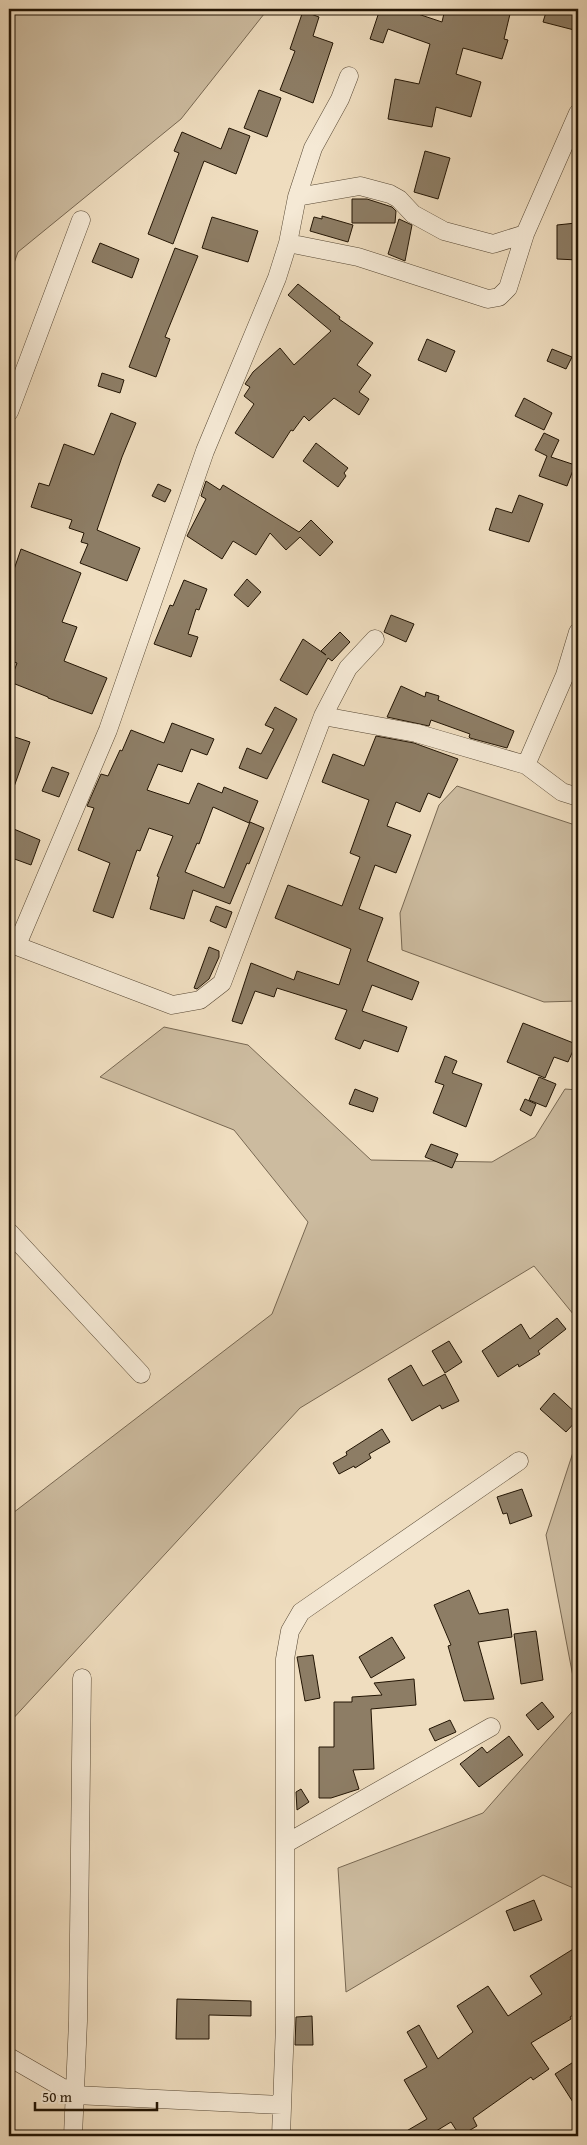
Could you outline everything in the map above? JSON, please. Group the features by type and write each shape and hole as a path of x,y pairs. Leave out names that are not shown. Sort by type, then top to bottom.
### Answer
{"street":[{"path":"348,76 340,99 313,148 277,278 205,451 108,730 13,944 172,1005 200,1000 222,983 323,716 348,668 375,639"},
{"path":"288,243 358,257 488,299 500,298 508,288 524,234 578,113"},
{"path":"298,197 360,186 390,194 400,199 413,214 444,231 493,244 524,234"},
{"path":"9,412 81,220"},
{"path":"526,765 565,675 578,632"},
{"path":"323,716 416,732 526,765 562,792 578,797"},
{"path":"9,1232 141,1374"},
{"path":"281,2136 285,2024 285,1659 290,1631 302,1612 519,1461"},
{"path":"73,2136 78,2021 82,1678"},
{"path":"285,1844 491,1727"},
{"path":"9,2056 75,2095 282,2105"}],"shaded area":[{"path":"9,9 268,9 181,119 18,252 9,277"},
{"path":"457,786 578,826 578,1001 544,1002 402,950 400,913 439,805"},
{"path":"164,1027 248,1045 371,1160 492,1162 535,1137 565,1089 578,1090 578,1320 534,1266 300,1408 9,1723 9,1516 272,1314 308,1222 234,1130 100,1077"},
{"path":"578,1437 578,1703 546,1535"},
{"path":"578,1705 578,1890 543,1875 346,1992 338,1868 483,1813"}],"building":[{"path":"380,9 403,9 442,22 445,9 488,9 510,14 504,39 508,40 502,59 463,48 456,74 481,82 471,117 436,107 432,127 388,119 395,79 419,84 430,44 388,29 383,43 370,39"},
{"path":"547,9 566,9 578,12 578,31 543,22"},
{"path":"303,11 319,17 313,36 333,43 313,103 280,90 295,51 290,49"},
{"path":"259,90 281,98 267,137 244,128"},
{"path":"229,128 250,136 236,174 204,161 173,244 148,234 179,153 174,151 182,132 221,149"},
{"path":"425,151 450,158 438,199 414,192"},
{"path":"352,199 367,199 392,207 396,211 395,223 352,223"},
{"path":"322,216 353,225 348,242 310,231 314,217 322,219"},
{"path":"212,217 258,231 248,262 202,248"},
{"path":"399,219 412,225 405,261 388,254"},
{"path":"576,223 578,260 557,259 557,225"},
{"path":"100,243 139,259 132,278 92,262"},
{"path":"175,248 198,256 165,337 170,339 156,377 129,367"},
{"path":"298,284 340,317 339,319 373,343 357,365 371,375 359,392 369,399 359,415 334,398 309,421 304,416 293,431 291,430 273,458 235,433 254,404 244,396 250,387 245,384 253,372 280,348 294,365 331,331 288,295"},
{"path":"427,339 455,351 446,372 418,360"},
{"path":"552,349 572,357 566,369 547,361"},
{"path":"102,373 124,380 120,393 98,386"},
{"path":"524,398 552,413 544,430 515,416"},
{"path":"111,413 136,423 122,457 97,530 140,548 127,581 80,563 88,544 81,542 84,533 69,528 72,520 31,507 39,483 49,486 64,444 94,455"},
{"path":"544,433 559,440 551,457 575,465 567,486 539,476 547,456 535,450"},
{"path":"316,443 348,468 344,473 346,476 338,487 303,461"},
{"path":"206,481 220,490 223,485 299,532 311,520 333,542 320,556 300,537 286,550 270,533 256,555 233,541 222,559 187,536 206,499 201,496"},
{"path":"158,484 171,490 165,502 152,496"},
{"path":"519,495 543,504 529,542 489,530 496,508 512,513"},
{"path":"21,549 81,573 62,622 77,627 64,661 107,678 92,714 10,682 17,663 9,660 9,584"},
{"path":"247,579 261,592 248,607 234,595"},
{"path":"184,580 207,589 199,610 196,609 188,634 198,637 191,657 154,644 170,605 173,606"},
{"path":"391,615 414,624 406,642 384,632"},
{"path":"340,632 350,642 332,661 328,658 307,695 280,680 303,639 326,655 321,651"},
{"path":"401,686 425,697 426,692 439,696 438,700 514,731 507,748 470,738 470,734 431,720 429,726 387,717"},
{"path":"275,707 297,719 267,779 239,768 247,748 261,754 274,729 265,725"},
{"path":"172,723 214,739 207,755 191,749 182,772 158,764 147,790 189,804 198,783 222,793 224,787 258,801 249,823 213,807 199,844 197,843 185,872 224,888 250,822 264,828 249,864 247,863 230,904 193,890 184,919 150,909 159,877 157,876 173,836 149,828 140,851 137,850 113,918 93,911 110,863 78,850 94,808 87,806 101,774 108,776 131,730 164,743"},
{"path":"9,735 30,742 10,798 9,797"},
{"path":"376,736 414,743 458,759 440,798 428,793 420,812 396,802 387,826 411,835 396,873 375,865 359,909 383,918 367,961 419,982 412,1000 372,985 362,1011 407,1027 398,1052 364,1040 360,1049 335,1039 347,1010 277,988 274,997 255,991 242,1024 232,1021 251,963 294,980 297,971 339,985 351,949 275,918 288,885 342,906 360,857 350,853 369,800 322,782 333,754 364,766"},
{"path":"52,767 69,773 59,797 42,791"},
{"path":"9,827 40,840 31,865 9,857"},
{"path":"216,906 232,912 226,928 210,921"},
{"path":"209,947 219,951 219,957 209,979 197,989 194,988"},
{"path":"523,1023 576,1044 568,1062 554,1057 545,1078 507,1062"},
{"path":"445,1056 457,1061 452,1073 482,1084 466,1127 433,1113 444,1085 435,1082"},
{"path":"539,1077 556,1084 546,1107 529,1100"},
{"path":"355,1089 378,1098 373,1112 349,1104"},
{"path":"525,1099 536,1104 531,1116 520,1110"},
{"path":"431,1144 458,1154 452,1168 425,1157"},
{"path":"557,1318 566,1329 538,1351 540,1354 519,1367 518,1364 498,1377 482,1351 521,1324 530,1339"},
{"path":"449,1341 462,1362 445,1373 432,1351"},
{"path":"411,1365 423,1386 445,1374 459,1401 442,1409 440,1405 412,1421 388,1379"},
{"path":"554,1393 578,1415 578,1419 566,1432 540,1409"},
{"path":"382,1429 390,1442 369,1454 371,1458 355,1468 354,1466 339,1474 333,1463 347,1455 346,1452"},
{"path":"522,1489 532,1516 510,1524 507,1513 503,1514 497,1497"},
{"path":"469,1590 479,1614 508,1609 512,1637 478,1642 494,1699 464,1701 448,1646 451,1645 434,1605"},
{"path":"536,1631 543,1680 521,1684 514,1634"},
{"path":"392,1637 405,1658 371,1678 359,1657"},
{"path":"313,1655 320,1698 305,1701 297,1657"},
{"path":"414,1679 416,1705 371,1709 374,1769 353,1770 359,1789 331,1798 319,1798 319,1747 334,1747 334,1702 352,1702 352,1697 382,1695 374,1683"},
{"path":"542,1702 554,1717 538,1730 526,1715"},
{"path":"450,1720 456,1732 435,1741 429,1729"},
{"path":"509,1736 523,1755 479,1787 460,1764 482,1747 487,1753"},
{"path":"301,1789 309,1802 297,1810 296,1792"},
{"path":"534,1900 542,1920 514,1931 506,1911"},
{"path":"578,1946 578,2012 570,2017 571,2019 531,2043 549,2069 533,2080 531,2077 473,2118 477,2126 460,2136 451,2122 428,2136 398,2136 427,2119 404,2080 427,2067 407,2032 419,2025 438,2059 473,2032 457,2006 488,1986 508,2016 542,1994 530,1976"},
{"path":"177,1999 251,2001 251,2016 209,2015 209,2039 176,2039"},
{"path":"312,2016 313,2045 295,2045 296,2017"},
{"path":"578,2059 578,2110 555,2074"}]}
